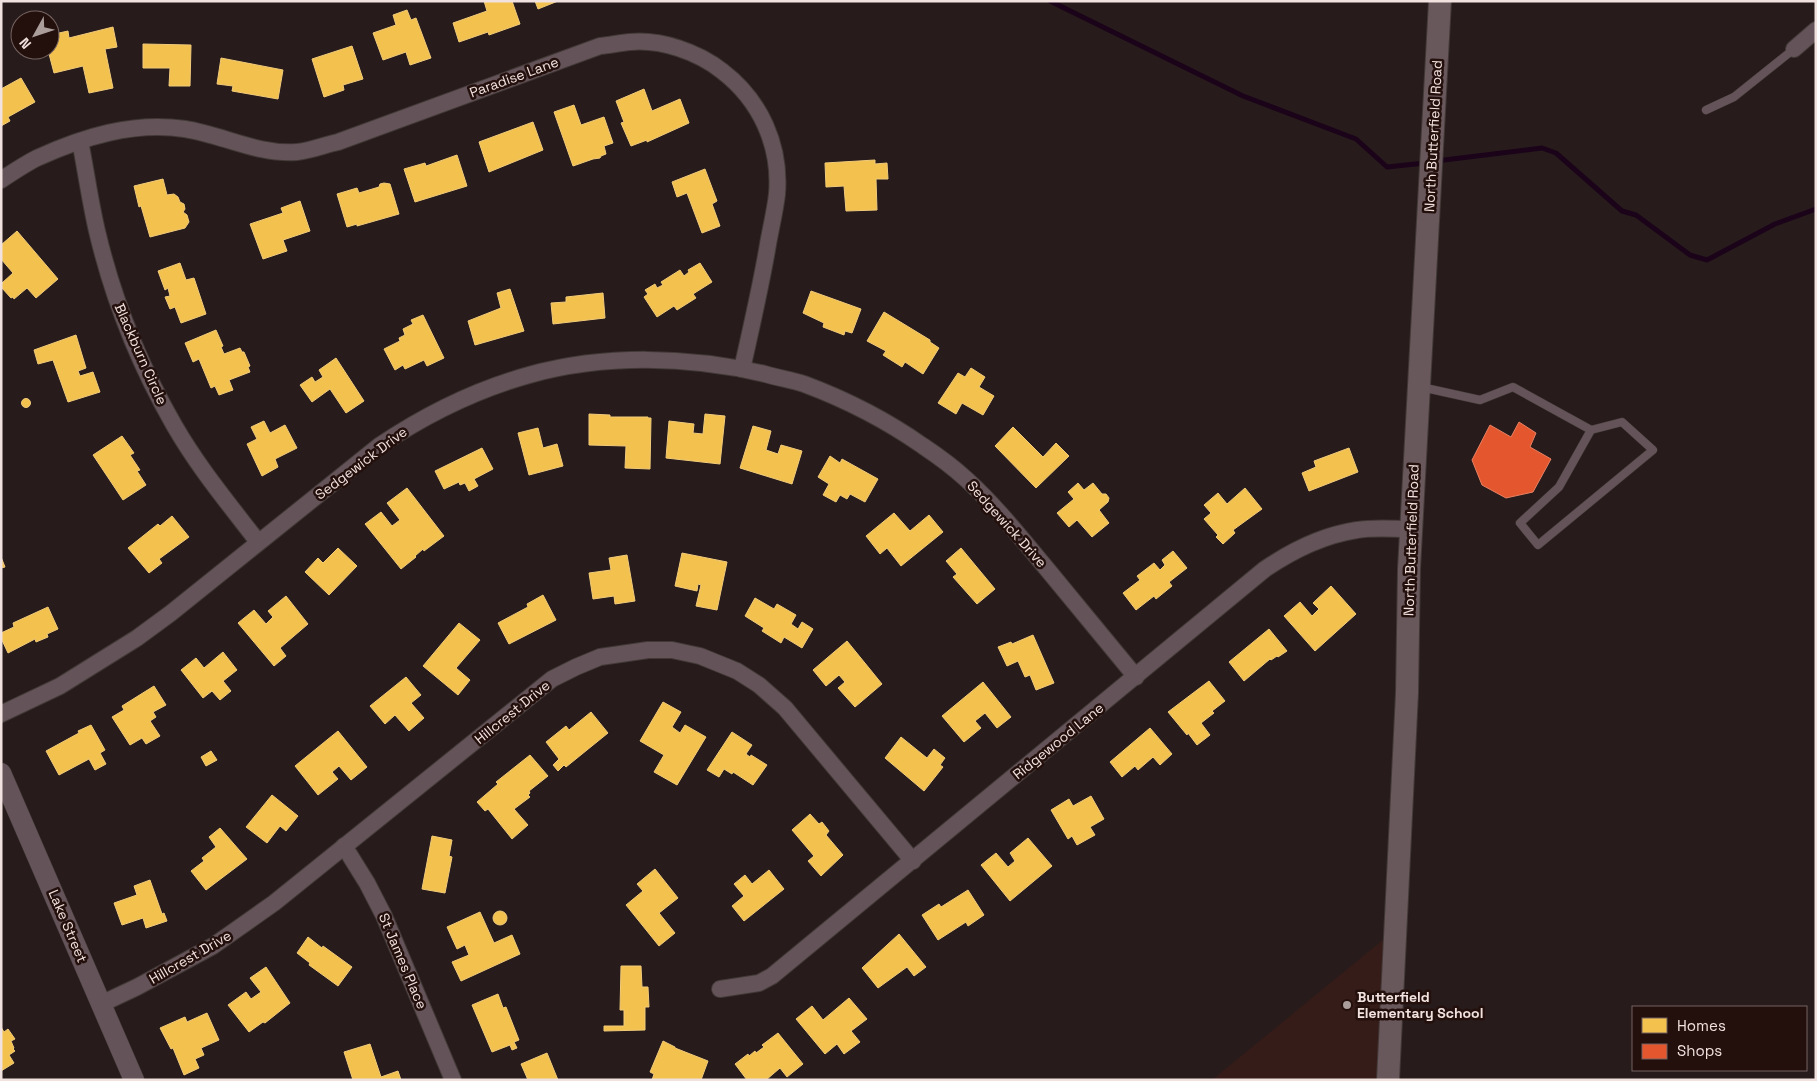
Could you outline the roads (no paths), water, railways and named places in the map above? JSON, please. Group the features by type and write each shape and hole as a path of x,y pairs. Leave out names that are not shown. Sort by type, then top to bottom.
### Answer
{"main road":[{"name":"North Butterfield Road","path":"1388,1080 1407,693 1408,569 1440,1"}],"street":[{"path":"1794,49 1816,30"},
{"name":"Paradise Lane","path":"1,180 36,158 80,141 117,131 147,126 186,130 268,151 298,152 338,142 600,46 631,42 662,44 696,54 714,64 735,81 759,111 774,146 777,194 761,283 742,369"},
{"name":"Blackburn Circle","path":"80,141 96,230 113,290 150,381 174,426 203,470 258,542"},
{"name":"Sedgewick Drive","path":"1,714 60,686 137,638 171,613 379,446 448,405 502,384 560,368 645,360 703,363 742,369 802,383 863,409 905,433 946,462 966,479 1008,522 1136,677"},
{"name":"Ridgewood Lane","path":"720,989 759,983 772,976 1265,569 1284,556 1313,542 1358,530 1411,529"},
{"name":"Hillcrest Drive","path":"101,1004 213,946 274,903 552,680 600,657 648,650 672,650 700,656 737,671 759,685 785,708 913,861"},
{"name":"Lake Street","path":"1,773 134,1080"},
{"name":"St James Place","path":"344,846 367,883 384,916 454,1080"}],"lane":[{"path":"1706,110 1734,97 1794,49"},
{"path":"1419,387 1480,400 1513,387 1591,430 1622,422 1653,450 1538,545 1520,523 1559,487 1591,430"}],"waterway":[{"path":"1050,1 1243,96 1356,139 1387,167 1425,163"},
{"path":"1436,161 1542,148 1556,153 1622,211 1636,215 1690,255 1707,260 1775,224 1816,209"}],"place":[{"name":"Butterfield Elementary School","path":"1347,1005"}]}
